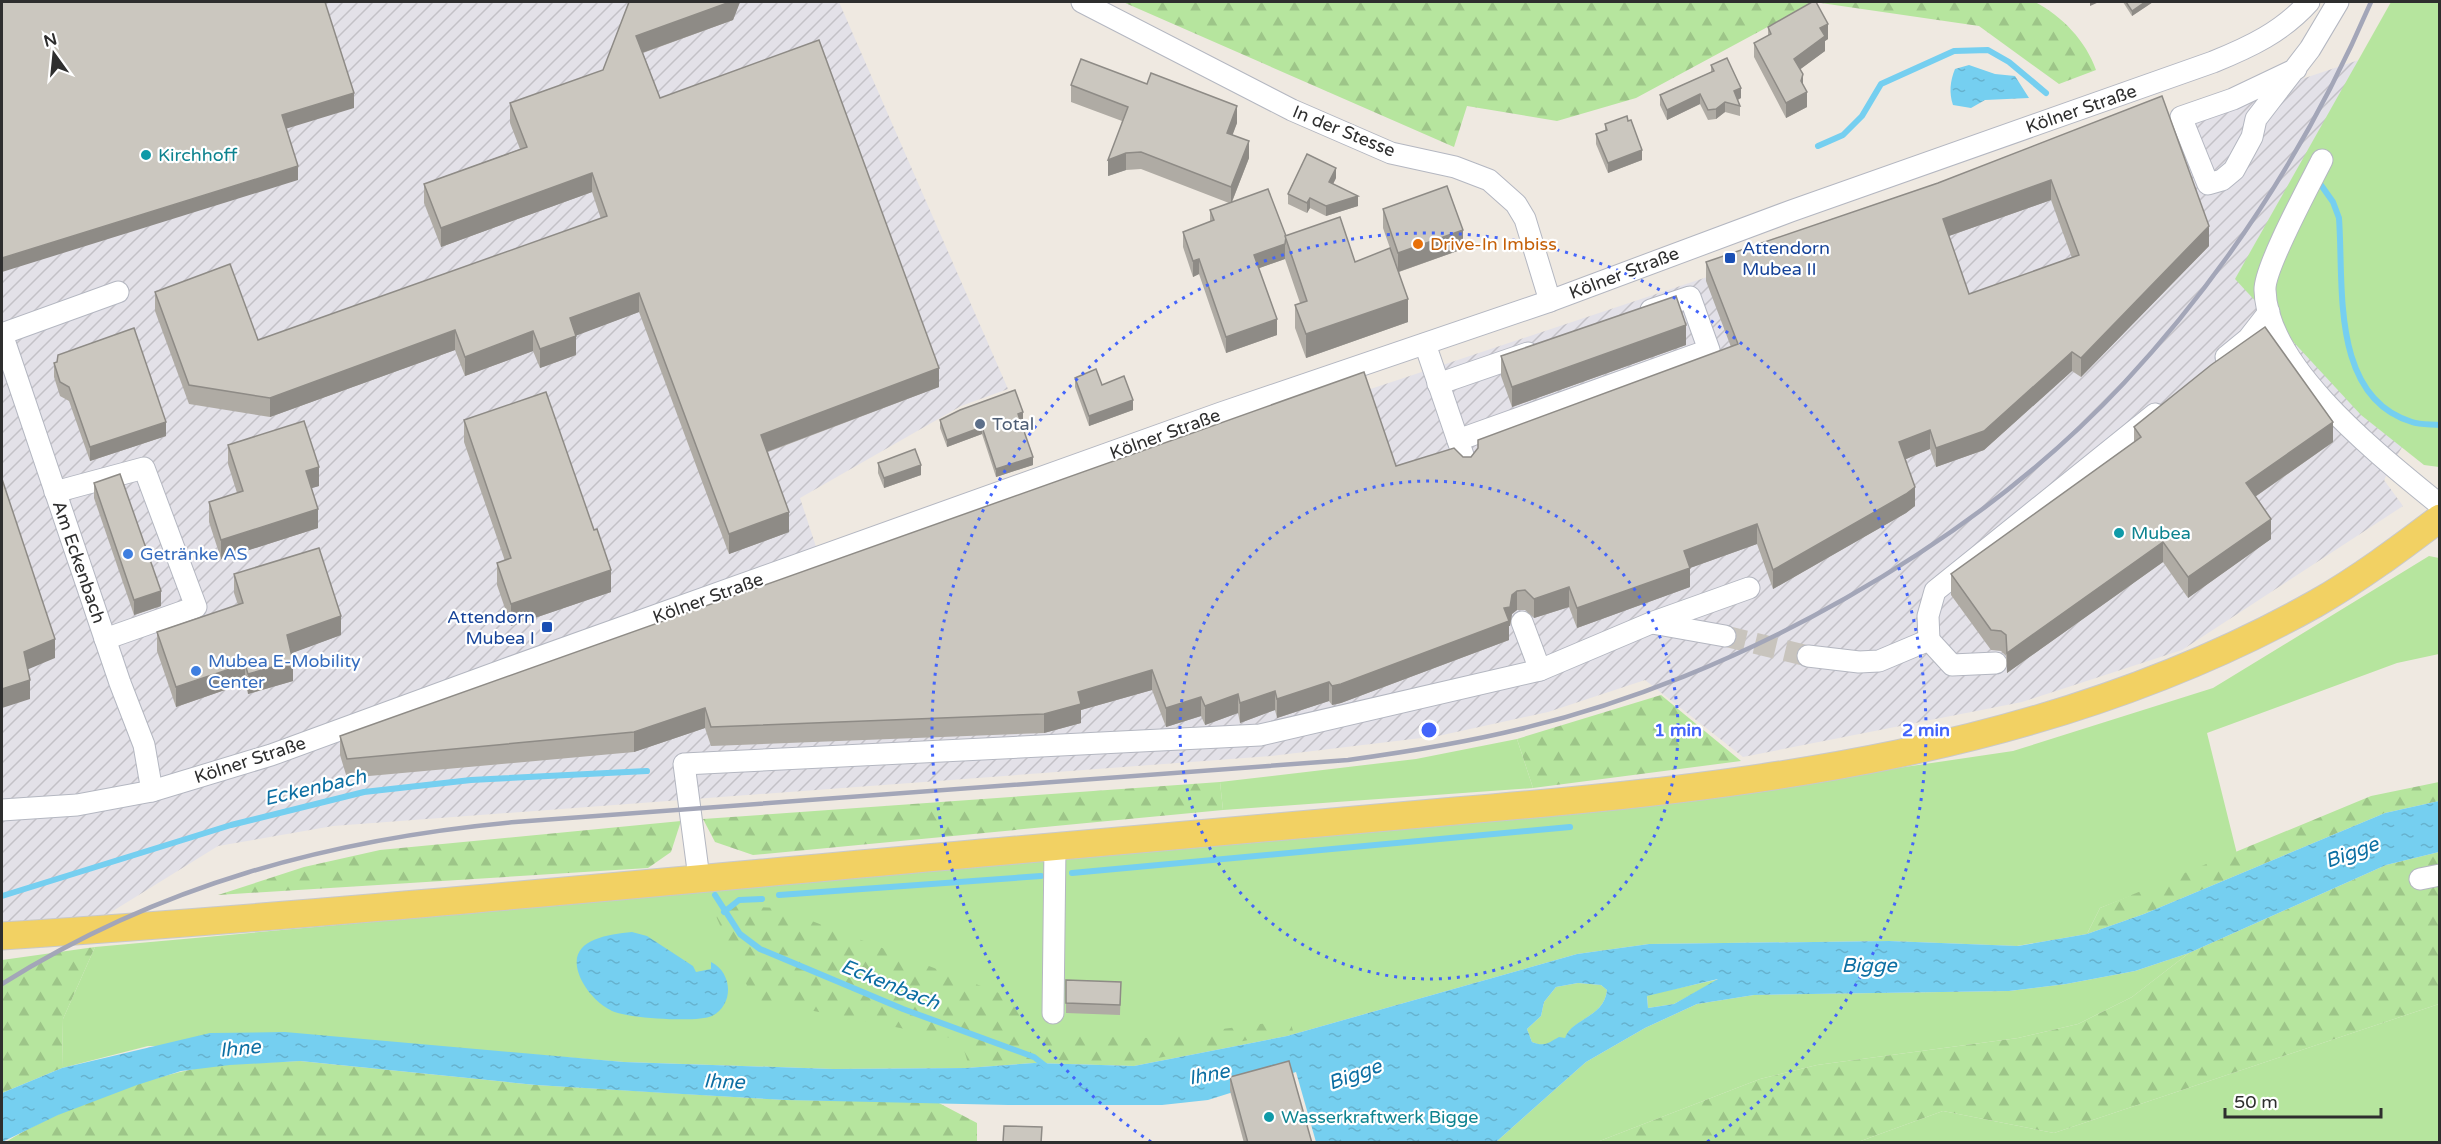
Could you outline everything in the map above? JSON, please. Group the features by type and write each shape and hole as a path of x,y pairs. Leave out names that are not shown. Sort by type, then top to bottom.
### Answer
{"main road":[{"path":"2,936 699,878 1597,799 1806,772 1965,740 2038,721 2122,693 2237,644 2317,603 2363,575 2439,518"}],"street":[{"name":"In der Stesse","path":"1082,2 1292,110 1390,153 1455,167 1489,180 1516,204 1525,219 1550,301"},
{"name":"Kölner Straße","path":"2,810 77,805 152,790 271,755 1210,417 1550,301 1801,208 2223,58 2272,35 2294,18 2308,2"},
{"path":"2295,69 2233,99 2181,117 2208,184 2222,180 2234,170 2252,137 2256,118 2295,69 2337,2"},
{"path":"2322,160 2277,254 2265,288 2269,312 2281,345 2332,410 2439,506"},
{"name":"Am Eckenbach","path":"118,292 2,334 105,639 144,745 152,790"},
{"path":"1458,440 1708,350 1690,297 1635,316"},
{"path":"2211,369 2248,339 2269,312"},
{"path":"1425,344 1466,464"},
{"path":"1438,384 1547,346"},
{"path":"1996,663 1952,665 1929,640 1928,616 1935,591 2174,398"},
{"path":"55,492 144,468 196,607 105,639"},
{"path":"699,878 684,764 1260,735 1540,670 1652,622 1749,588"},
{"path":"1522,622 1540,670"},
{"path":"1652,622 1725,636"},
{"path":"1808,656 1859,662 1879,661 1929,640"},
{"path":"1053,1013 1055,847"}],"shaded area":[{"path":"2,2 839,2 1008,389 961,406 800,498 824,571 2371,56 2361,415 2402,447 2384,480 2403,506 2182,650 2022,702 1743,757 1645,680 1548,712 1438,736 1271,756 333,826 218,846 108,914 2,945"}],"green space":[{"path":"1123,2 1814,2 1636,98 1557,121 1467,106 1454,147"},
{"path":"1814,2 2035,2 2055,14 2072,30 2092,59 2096,70 2059,84 1979,26"},
{"path":"2391,2 2439,2 2439,467 2424,465 2361,415 2235,279"},
{"path":"2429,556 2439,558 2439,654 2397,663 2207,733 2237,854 2100,908 2087,934 2017,946 1889,941 1649,944 1577,954 1287,1036 1134,1066 1034,1063 966,1068 833,1069 624,1062 405,1044 148,1046 62,1068 63,1019 95,947 1627,808 2013,751 2213,688"},
{"path":"1661,695 1741,761 1533,788 1517,739"},
{"path":"1517,739 1533,788 1223,810 1220,782 1416,759"},
{"path":"1220,782 1223,810 753,855 715,842 703,819"},
{"path":"2439,782 2439,801 2385,813 2144,914 2087,934 2100,908 2371,796"},
{"path":"681,821 671,852 648,868 218,895 304,867 380,850"},
{"path":"2439,852 2439,1004 2054,1133 1943,1111 1858,1142 1597,1142 1760,1079 1817,1065 2018,1038 2078,1024 2132,997 2189,953 2386,865"},
{"path":"711,905 778,908 1020,1001 1025,1035 1154,1038 1290,1020 1293,1031 1133,1063 1027,1059 968,1063 961,1040 753,999"},
{"path":"95,947 63,1019 62,1068 2,1093 2,960"},
{"path":"2189,953 2132,997 2078,1024 2018,1038 1817,1065 1760,1079 1597,1142 1496,1142 1586,1062 1645,1028 1697,1004 1754,995 2009,991 2066,984 2135,971"},
{"path":"1720,979 1674,1004 1648,1008 1647,995"},
{"path":"1578,983 1601,985 1607,990 1600,1007 1574,1026 1565,1039 1540,1045 1532,1042 1527,1029 1541,1016 1544,1002 1556,987"},
{"path":"2439,1004 2439,1142 1858,1142 1943,1111 2054,1133"},
{"path":"300,1061 536,1085 785,1100 937,1102 977,1123 977,1142 6,1142 67,1111 160,1077 210,1066"}],"water":[{"path":"1969,65 1995,74 2015,76 2029,98 1985,100 1971,108 1953,105 1951,87 1955,69"},
{"path":"2439,801 2439,852 2386,865 2189,953 2135,971 2066,984 2009,991 1754,995 1697,1004 1645,1028 1586,1062 1496,1142 1316,1142 1296,1072 1208,1100 1162,1105 1008,1105 785,1100 536,1085 300,1061 230,1065 181,1071 58,1115 2,1142 2,1093 62,1068 210,1033 285,1032 624,1062 833,1069 966,1068 1034,1063 1134,1066 1287,1036 1577,954 1649,944 1889,941 2018,946 2087,934 2144,914 2385,813","holes":["1718,979 1674,1004 1648,1008 1647,996","1578,983 1601,985 1607,990 1600,1006 1574,1026 1565,1038 1559,1037 1543,1044 1532,1042 1527,1029 1541,1016 1544,1002 1556,987"]},
{"path":"632,932 647,936 693,966 696,972 711,969 711,962 718,967 727,980 728,988 724,1004 719,1011 704,1018 662,1019 619,1014 599,1002 583,983 577,958 588,943 608,935"}],"building":[{"name":"Kirchhoff","path":"2,2 325,2 354,93 282,115 298,166 2,258"},
{"path":"629,2 730,2 636,36 660,98 819,40 939,368 761,435 789,512 729,534 639,293 570,318 576,336 540,349 533,331 465,357 455,330 270,398 189,385 155,292 230,264 258,340 607,216 592,173 441,228 424,184 527,147 510,103 603,70"},
{"path":"1812,2 1816,2 1828,24 1820,28 1825,36 1794,59 1803,74 1801,81 1807,92 1786,103 1754,43 1771,34 1768,27"},
{"path":"2126,2 2145,2 2132,11"},
{"path":"1727,58 1741,88 1734,91 1740,106 1725,102 1716,109 1708,110 1700,94 1667,110 1660,95 1714,71 1711,65"},
{"path":"1081,59 1147,84 1151,73 1237,106 1227,133 1249,141 1231,187 1141,152 1126,153 1108,160 1128,107 1071,85"},
{"path":"2162,96 2209,226 2081,358 2072,352 1984,431 1936,448 1930,430 1899,442 1915,487 1773,570 1757,524 1684,551 1690,568 1577,608 1569,587 1534,599 1525,590 1517,591 1512,595 1510,607 1504,608 1509,621 1341,684 1332,686 1329,682 1277,699 1275,691 1240,703 1238,694 1205,706 1201,697 1166,708 1152,670 1078,692 1081,704 1044,714 711,727 705,708 634,732 347,759 340,736 1364,372 1396,466 1454,448 1463,457 1471,457 1478,448 1478,440 1738,344 1706,262 1938,183","holes":["2051,180 2079,255 1969,294 1943,219"]},
{"path":"1627,116 1628,121 1631,120 1642,150 1608,163 1596,134 1607,130 1605,124"},
{"path":"1307,154 1336,168 1329,182 1358,196 1326,206 1310,198 1307,203 1288,194"},
{"path":"1447,186 1463,230 1398,253 1383,209"},
{"path":"1268,189 1286,236 1285,244 1254,255 1277,319 1226,337 1199,259 1193,261 1183,232 1214,220 1210,210"},
{"path":"1340,217 1355,262 1390,248 1408,299 1306,334 1295,305 1307,301 1285,236"},
{"path":"1676,296 1686,325 1512,387 1501,356"},
{"name":"Mubea","path":"2265,327 2333,422 2246,483 2271,519 2188,577 2163,542 2007,653 2006,635 2001,631 1991,630 1951,574 2141,437 2134,427 2211,365"},
{"path":"134,328 166,422 90,447 69,387 60,382 54,363 57,362 58,355"},
{"path":"1096,369 1102,385 1124,376 1133,400 1089,416 1075,378"},
{"path":"1015,390 1023,412 1018,414 1033,457 996,469 982,427 947,440 940,420 960,410"},
{"path":"546,392 594,530 597,529 611,570 511,604 497,563 511,558 464,420"},
{"path":"304,421 319,467 306,471 318,509 221,540 209,502 243,491 228,445"},
{"path":"915,449 921,465 884,478 878,463"},
{"name":"Getränke AS","path":"120,474 161,591 134,600 94,483"},
{"path":"2,479 55,639 24,652 30,680 2,689"},
{"path":"319,548 341,616 287,635 293,661 248,674 245,664 176,687 157,632 243,603 234,574"},
{"path":"1066,980 1121,982 1120,1005 1066,1003"},
{"name":"Wasserkraftwerk Bigge","path":"1289,1061 1312,1143 1248,1143 1230,1077"},
{"path":"1004,1126 1042,1127 1041,1143 1003,1142"}],"waterway":[{"path":"1818,146 1843,135 1862,116 1881,84 1954,51 1988,50 2009,62 2046,93"},
{"path":"2321,185 2333,202 2339,218 2343,306 2354,364 2367,389 2386,409 2415,423 2440,425"},
{"name":"Eckenbach","path":"2,896 231,825 364,792 471,780 647,771"},
{"path":"1072,873 1570,827"},
{"path":"779,895 1041,876"},
{"name":"Eckenbach","path":"715,895 740,934 760,949 903,1009 1034,1057 1048,1068"},
{"path":"724,912 739,900 762,899"}],"tunnel":[{"path":"1725,636 1808,656"}],"railway":[{"path":"2,984 62,949 123,919 185,894 248,872 379,841 515,822 1348,760 1434,747 1520,729 1602,706 1684,676 1766,640 1846,598 1923,551 1996,499 2063,443 2124,383 2162,340 2232,250 2294,154 2322,104 2371,2"}],"place":[{"name":"Kirchhoff","path":"146,155"},
{"name":"Drive-In Imbiss","path":"1418,244"},
{"name":"Attendorn Mubea II","path":"1730,258"},
{"name":"Total","path":"980,424"},
{"name":"Mubea","path":"2119,533"},
{"name":"Getränke AS","path":"128,554"},
{"name":"Attendorn Mubea I","path":"547,627"},
{"name":"Mubea E-Mobility Center","path":"196,671"},
{"name":"Wasserkraftwerk Bigge","path":"1269,1117"}],"water label":[{"name":"Bigge","path":"2352,853"},
{"name":"Bigge","path":"1869,966"},
{"name":"Ihne","path":"240,1049"},
{"name":"Ihne","path":"1209,1075"},
{"name":"Bigge","path":"1355,1075"},
{"name":"Ihne","path":"724,1082"}]}
